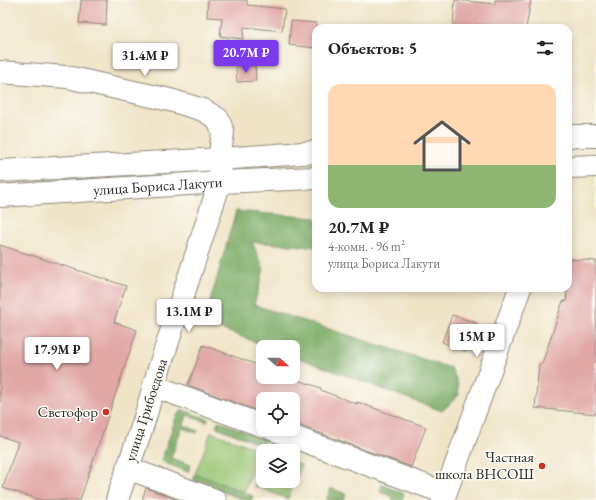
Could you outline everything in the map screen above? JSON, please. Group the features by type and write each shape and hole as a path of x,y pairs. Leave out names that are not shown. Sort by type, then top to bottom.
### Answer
{"street":[{"name":"улица Грибоедова","path":"0,72 67,78 170,100 203,110 218,119 222,132 220,182 144,421 117,500"},
{"path":"572,140 596,136"},
{"name":"улица Бориса Лакути","path":"0,171 221,159 312,152"},
{"path":"572,168 596,166"},
{"name":"улица Бориса Лакути","path":"0,196 220,182 312,178"},
{"path":"290,436 444,496 519,292"},
{"path":"154,386 256,423"},
{"path":"128,468 216,500"}],"green space":[{"path":"236,211 312,218 312,247 252,242 264,269 254,305 451,368 457,381 459,395 442,411 300,359 300,340 256,340 256,342 204,323"},
{"path":"183,410 208,419 207,422 187,415 184,425 198,431 197,433 182,428 171,458 191,465 188,472 161,460 177,415"},
{"path":"218,421 264,439 262,444 259,444 216,427"},
{"path":"211,432 256,449 256,460 244,492 195,474"},
{"path":"195,474 253,496 251,500 245,500 193,481"},
{"path":"382,485 404,494 402,500 392,500 393,497 380,492"},
{"path":"259,488 292,488 288,499"},
{"path":"331,488 346,494 344,500 326,500"}],"building":[{"path":"81,0 107,0 106,25 79,23"},
{"path":"208,0 247,0 247,5 285,9 282,31 244,27 243,39 220,36 222,18 207,17"},
{"path":"455,0 495,4 495,0 531,0 527,24 453,24"},
{"path":"291,21 316,23 312,24 312,48 289,45"},
{"path":"255,65 256,81 237,82 236,66"},
{"path":"0,245 126,286 114,322 137,330 80,500 41,500 3,488 18,442 0,436"},
{"path":"572,259 596,261 596,414 535,408 539,364 542,364 563,301 566,302 567,292 572,292"},
{"path":"452,315 476,323 466,351 442,342"},
{"path":"203,345 256,364 256,384 300,384 300,381 321,388 320,390 357,404 357,402 426,427 411,467 300,426 300,392 256,392 256,410 188,385"},
{"path":"146,488 178,500 142,500"}],"place":[{"name":"Светофор","path":"106,412"},
{"name":"Частная школа ВНСОШ","path":"542,466"}]}
